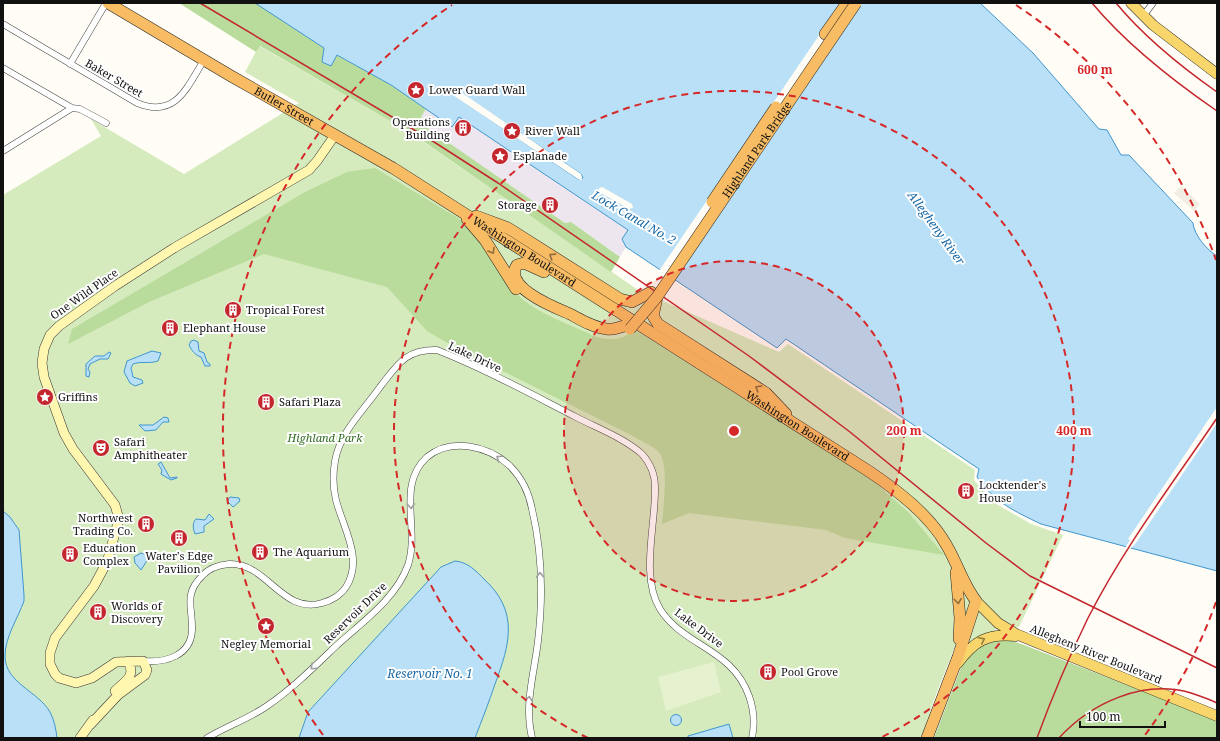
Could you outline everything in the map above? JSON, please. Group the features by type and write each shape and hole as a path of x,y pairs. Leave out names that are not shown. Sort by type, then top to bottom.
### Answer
{"highway":[{"name":"Butler Street","path":"107,3 393,168 459,210"},
{"name":"Highland Park Bridge","path":"654,294 847,3"},
{"name":"Highland Park Bridge","path":"654,294 856,3"},
{"path":"459,210 508,228 620,300 632,302 654,294"},
{"path":"459,210 485,240 512,284 528,300 599,334 618,334 629,326 654,294"},
{"name":"Washington Boulevard","path":"459,210 629,326 796,424 867,470 898,493 934,527 948,547 965,586 976,601"},
{"path":"521,263 532,266 629,326 612,330 597,327 536,298 527,292 517,281 514,273 516,267 521,263"},
{"path":"654,294 653,316 658,324 766,393 796,424"},
{"path":"955,562 960,618 956,662"},
{"path":"927,738 956,662 976,601"}],"main road":[{"path":"1131,3 1144,16 1217,74"},
{"name":"One Wild Place","path":"143,661 116,662 92,678 76,683 60,678 52,668 50,660 51,647 94,586 107,562 119,519 115,505 68,441 48,389 42,363 44,349 50,335 70,317 168,252 304,173 317,161 335,135"},
{"name":"Allegheny River Boulevard","path":"976,601 998,623 1023,637 1217,716"},
{"path":"956,662 982,639 998,635 1023,637"},
{"path":"80,738 110,695 132,674 132,669 128,661"},
{"path":"90,725 118,695 145,675 147,670 143,661"}],"street":[{"path":"70,64 107,3"},
{"path":"1144,16 1153,3"},
{"name":"Baker Street","path":"3,24 137,103 157,108 168,106 177,100 204,60"},
{"path":"3,68 72,108 80,109 106,124"},
{"path":"3,151 72,108"},
{"name":"Lake Drive","path":"143,661 159,662 169,659 178,655 187,646 192,632 189,603 192,590 202,575 215,566 232,564 245,566 261,575 285,597 309,606 326,602 343,591 353,573 353,556 335,493 334,473 337,452 350,427 402,360 422,350 437,350 594,426 631,446 646,459 654,479 650,565 656,601 672,622 721,657 742,682 753,711 752,738"},
{"name":"Reservoir Drive","path":"207,738 255,714 283,694 394,590 408,565 412,548 413,533 410,490 418,468 435,452 450,447 464,446 483,449 510,466 523,484 532,508 538,544 541,594 538,643 528,706 528,720 532,738"}],"shaded area":[{"path":"377,61 640,238 622,239 626,247 620,257 571,222 565,223 425,127 421,117 426,109 452,127 457,121"},
{"path":"1181,186 1200,204 1194,211 1174,193"}],"green space":[{"path":"179,3 255,3 324,48 391,85 426,109 421,117 429,122 426,127 565,223 571,222 620,257 611,272 394,121 392,122 260,46 256,52"},
{"name":"Highland Park","path":"259,46 392,122 393,121 638,290 779,352 788,344 975,470 974,480 993,502 1031,524 1063,535 1019,627 995,630 998,633 968,646 970,639 954,649 933,702 922,738 3,738 3,195 101,136 91,119 184,174 299,103 245,72"},
{"path":"375,168 458,218 475,235 502,276 526,302 555,319 596,337 616,339 626,336 635,330 870,478 909,513 944,555 845,538 826,530 689,513 662,524 665,475 662,457 658,451 631,435 456,348 427,331 387,287 264,254 149,302 68,344 72,329 305,192 347,172"},
{"path":"993,639 1010,640 1024,645 1217,720 1217,738 934,738 964,660 970,652"},
{"path":"714,662 721,692 666,711 658,677"}],"water":[{"path":"255,3 980,3 1033,53 1099,129 1107,130 1121,155 1129,155 1193,223 1194,228 1202,242 1217,256 1217,571 1041,524 1013,510 990,493 984,486 977,477 979,469 786,339 777,348 626,247 622,239 628,230 459,117 452,127 391,85 337,55 331,66 322,62 324,48","holes":["455,89 581,174 583,178 578,179 452,94"]},
{"path":"194,340 198,342 199,351 204,353 210,366 205,366 201,357 195,354 191,349 189,345 191,341"},
{"path":"152,351 161,353 158,361 136,363 133,364 131,368 133,377 142,380 143,383 135,386 130,383 124,372 127,361"},
{"path":"109,352 111,353 108,359 100,359 90,364 88,369 90,372 89,377 86,376 86,364 95,356 104,356"},
{"path":"164,417 168,418 169,422 163,422 156,430 145,431 139,425 153,425"},
{"path":"161,462 170,478 177,478 171,480 161,474 162,470 158,464"},
{"path":"230,497 239,498 240,501 233,507 227,501"},
{"path":"3,511 10,517 19,530 24,595 24,601 7,642 5,656 6,665 16,680 38,698 50,712 55,724 57,738 3,738"},
{"path":"209,514 214,519 204,526 204,532 195,534 193,526 196,519 205,520"},
{"path":"141,553 147,555 148,559 141,570 135,563 134,557"},
{"name":"Reservoir No. 1","path":"455,561 468,565 485,580 496,592 503,604 507,616 508,629 505,655 475,738 299,738 308,712 441,567"},
{"path":"674,715 678,715 680,716 680,724 674,725 671,722 671,718"},
{"path":"729,724 733,738 688,738 688,736"}],"pier":[{"path":"841,3 861,3 673,280 659,271"},
{"name":"River Wall","path":"455,88 581,174 582,180 578,179 451,94","holes":["455,91 581,178 454,93"]},
{"path":"602,187 632,204 633,208 629,209 599,192 599,188"},
{"path":"1217,407 1217,423 1136,543 1130,549 1125,548 1130,540 1128,539"}],"railway":[{"path":"200,3 431,140 498,183 749,356 850,432 986,543 1030,576 1217,668"},
{"path":"1092,3 1120,33 1151,61 1183,87 1217,111"},
{"path":"1116,3 1151,40 1217,92"},
{"path":"1037,738 1067,662 1102,592 1133,541 1217,418"},
{"path":"1059,738 1086,714 1119,697 1137,692 1155,689 1173,689 1191,693 1217,703"}],"place":[{"name":"Lower Guard Wall","path":"416,90"},
{"name":"Operations Building","path":"463,128"},
{"name":"River Wall","path":"512,131"},
{"name":"Esplanade","path":"500,156"},
{"name":"Storage","path":"550,205"},
{"name":"Tropical Forest","path":"233,310"},
{"name":"Elephant House","path":"170,328"},
{"name":"Griffins","path":"45,397"},
{"name":"Safari Plaza","path":"266,402"},
{"name":"Safari Amphitheater","path":"101,448"},
{"name":"Locktender's House","path":"966,491"},
{"name":"Northwest Trading Co.","path":"146,524"},
{"name":"Water's Edge Pavilion","path":"179,538"},
{"name":"The Aquarium","path":"260,552"},
{"name":"Education Complex","path":"70,554"},
{"name":"Worlds of Discovery","path":"98,612"},
{"name":"Negley Memorial","path":"266,626"},
{"name":"Pool Grove","path":"768,672"}],"water label":[{"name":"Lock Canal No. 2","path":"634,218"},
{"name":"Allegheny River","path":"936,228"}]}
